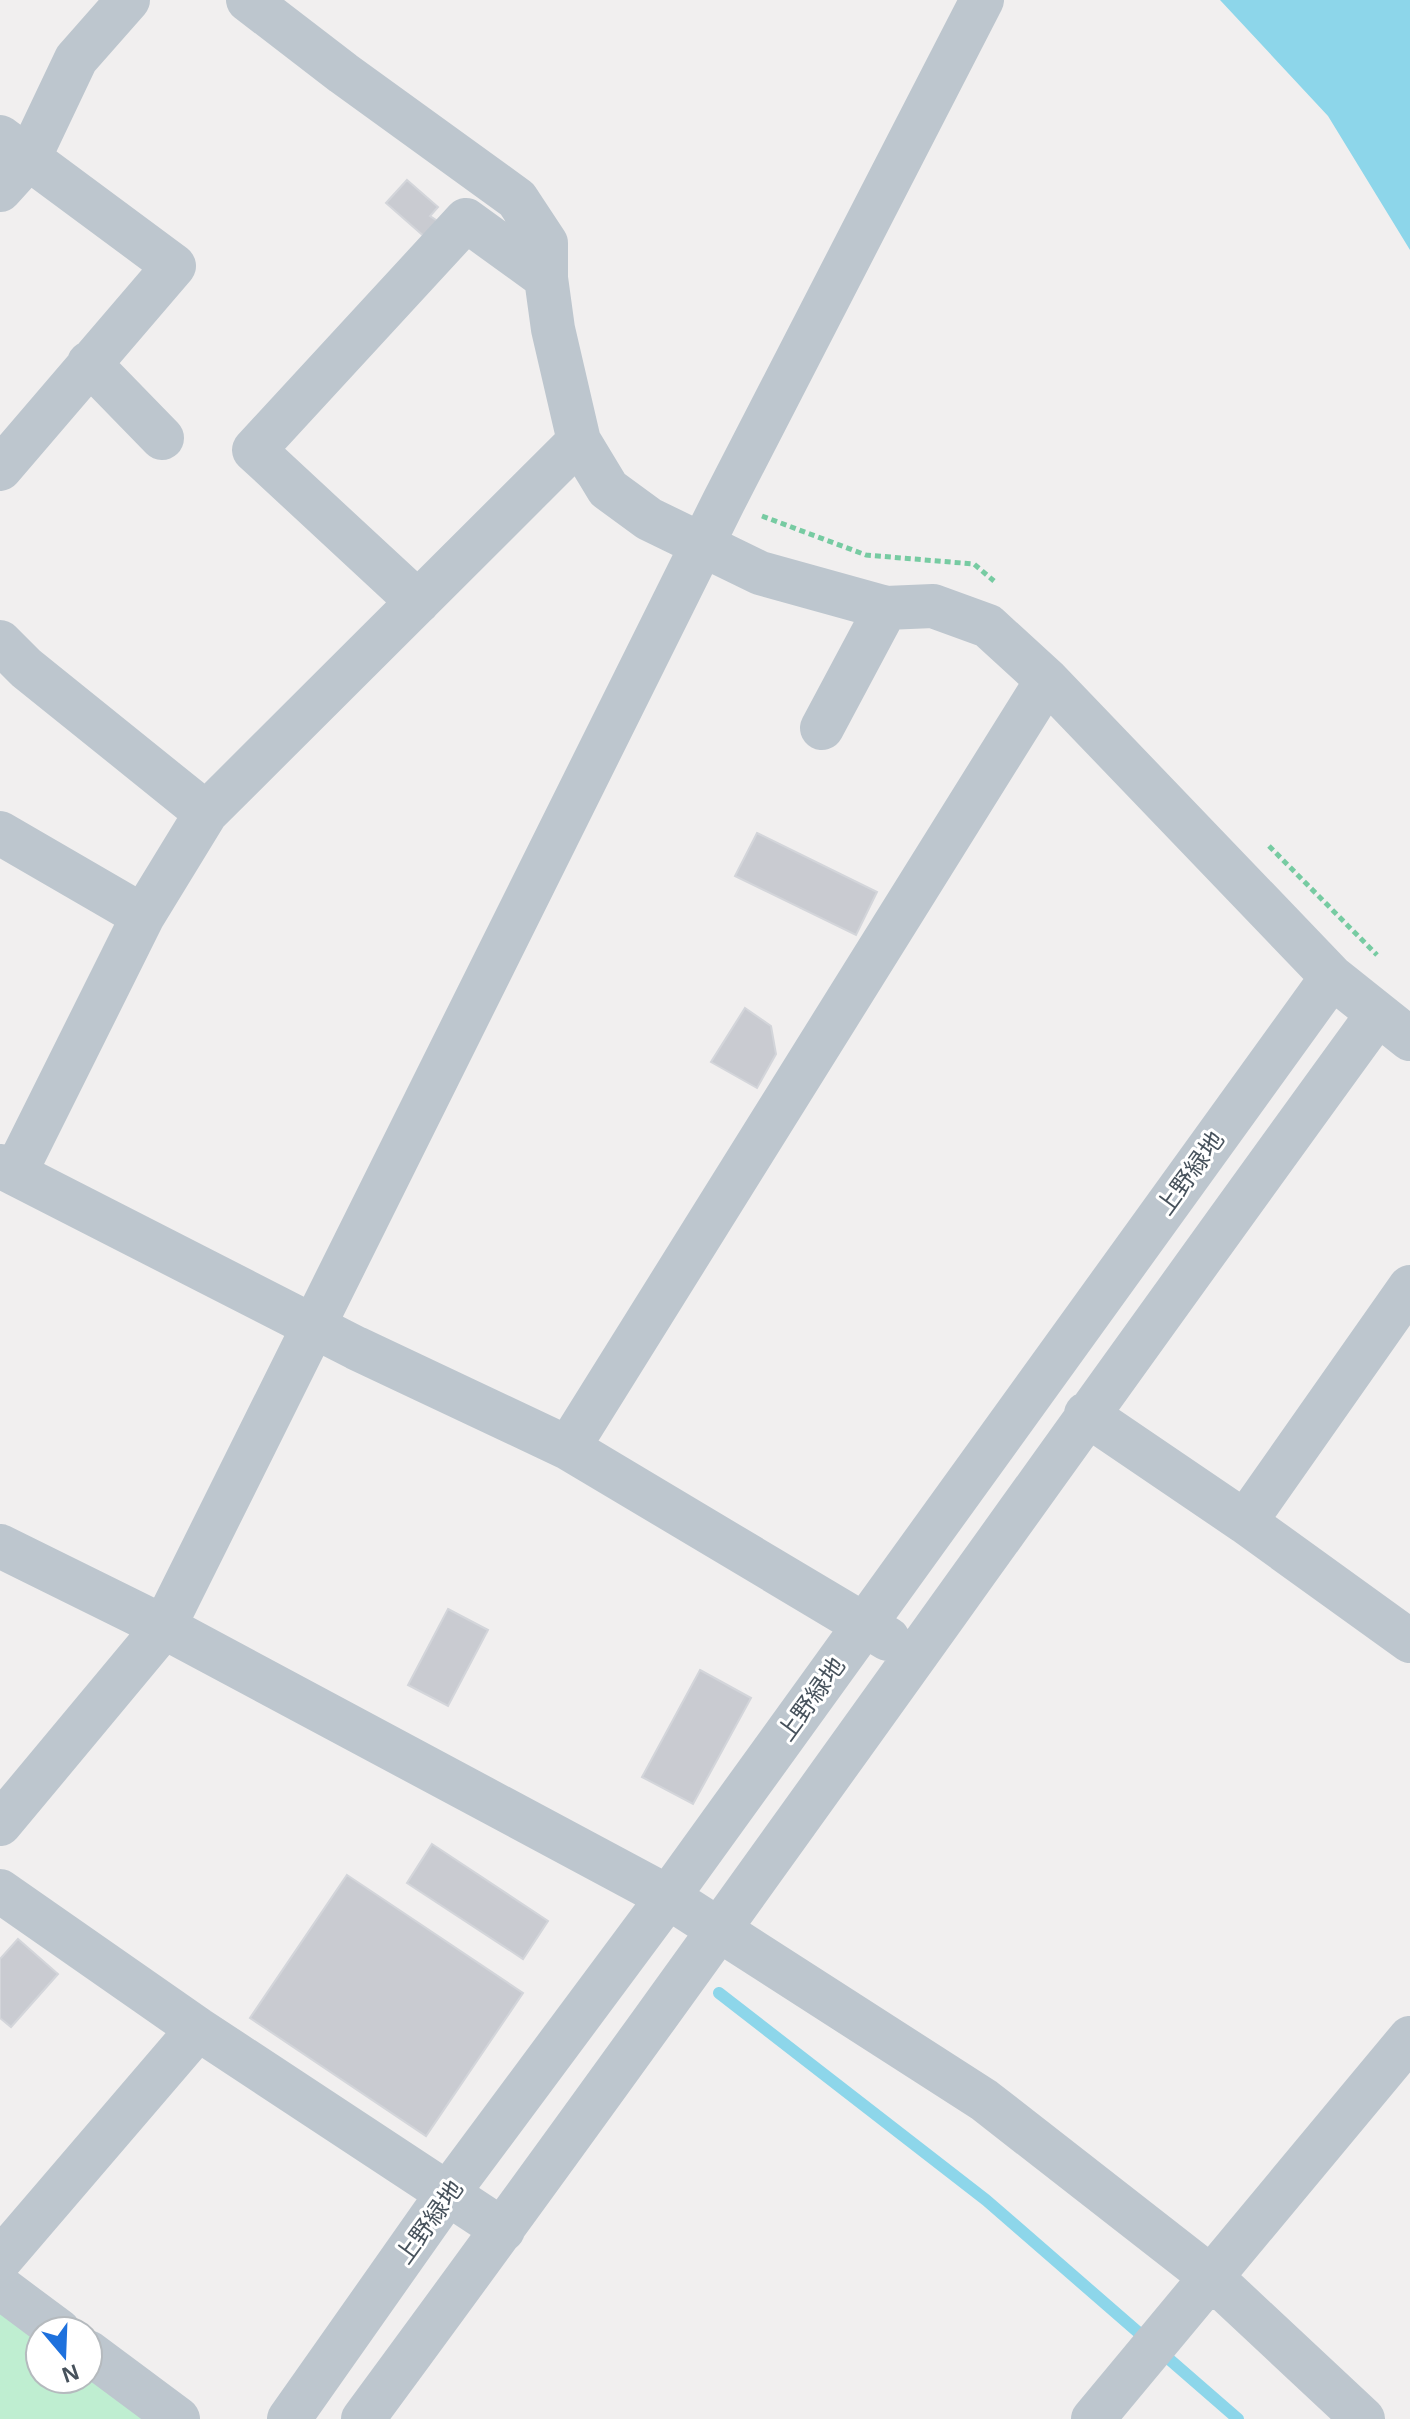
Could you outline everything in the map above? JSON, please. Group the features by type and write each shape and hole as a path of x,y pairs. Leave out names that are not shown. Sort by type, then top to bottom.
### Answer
{"street":[{"path":"0,190 14,148 76,59 128,0"},
{"path":"248,0 517,199 546,243 546,278 553,329 579,441 608,489 649,519 760,573 886,608 933,606 988,626 1047,680 1332,977 1394,1027 1086,1414 365,2419"},
{"path":"0,1824 164,1627 702,545 982,0"},
{"path":"0,469 174,266 14,148"},
{"path":"418,602 254,450 466,220 546,278"},
{"path":"89,363 162,438"},
{"path":"579,441 206,813 143,916 7,1169 315,1326 568,1448 914,1654"},
{"path":"822,728 886,608"},
{"path":"0,642 26,668 206,813"},
{"path":"568,1448 1047,680"},
{"path":"0,833 143,916"},
{"name":"上野緑地","path":"289,2419 448,2193 668,1897 1332,977"},
{"path":"1245,1522 1410,1287"},
{"path":"1086,1414 1245,1522 1410,1641"},
{"path":"0,1546 164,1627 668,1897 719,1928 984,2100 1211,2277 1363,2419"},
{"path":"0,1891 198,2029 503,2230"},
{"path":"0,2260 198,2029"},
{"path":"1093,2419 1410,2038"},
{"path":"0,2287 38,2315"},
{"path":"104,2364 178,2419"}],"green space":[{"path":"0,2304 24,2322 24,2395 104,2395 104,2388 156,2419 0,2419"}],"water":[{"path":"1220,0 1410,0 1410,250 1328,116"}],"building":[{"path":"407,180 438,207 430,216 439,222 426,238 386,203"},
{"path":"757,833 877,892 856,935 735,876"},
{"path":"745,1008 771,1026 776,1054 757,1088 711,1062"},
{"path":"448,1609 488,1630 448,1706 408,1685"},
{"path":"700,1670 751,1698 693,1804 642,1777"},
{"path":"432,1844 548,1921 523,1959 407,1883"},
{"path":"347,1875 523,1993 426,2136 250,2018"},
{"path":"18,1939 58,1974 11,2027 0,2018 0,1959"}],"waterway":[{"path":"719,1993 986,2200 1238,2419"}]}
